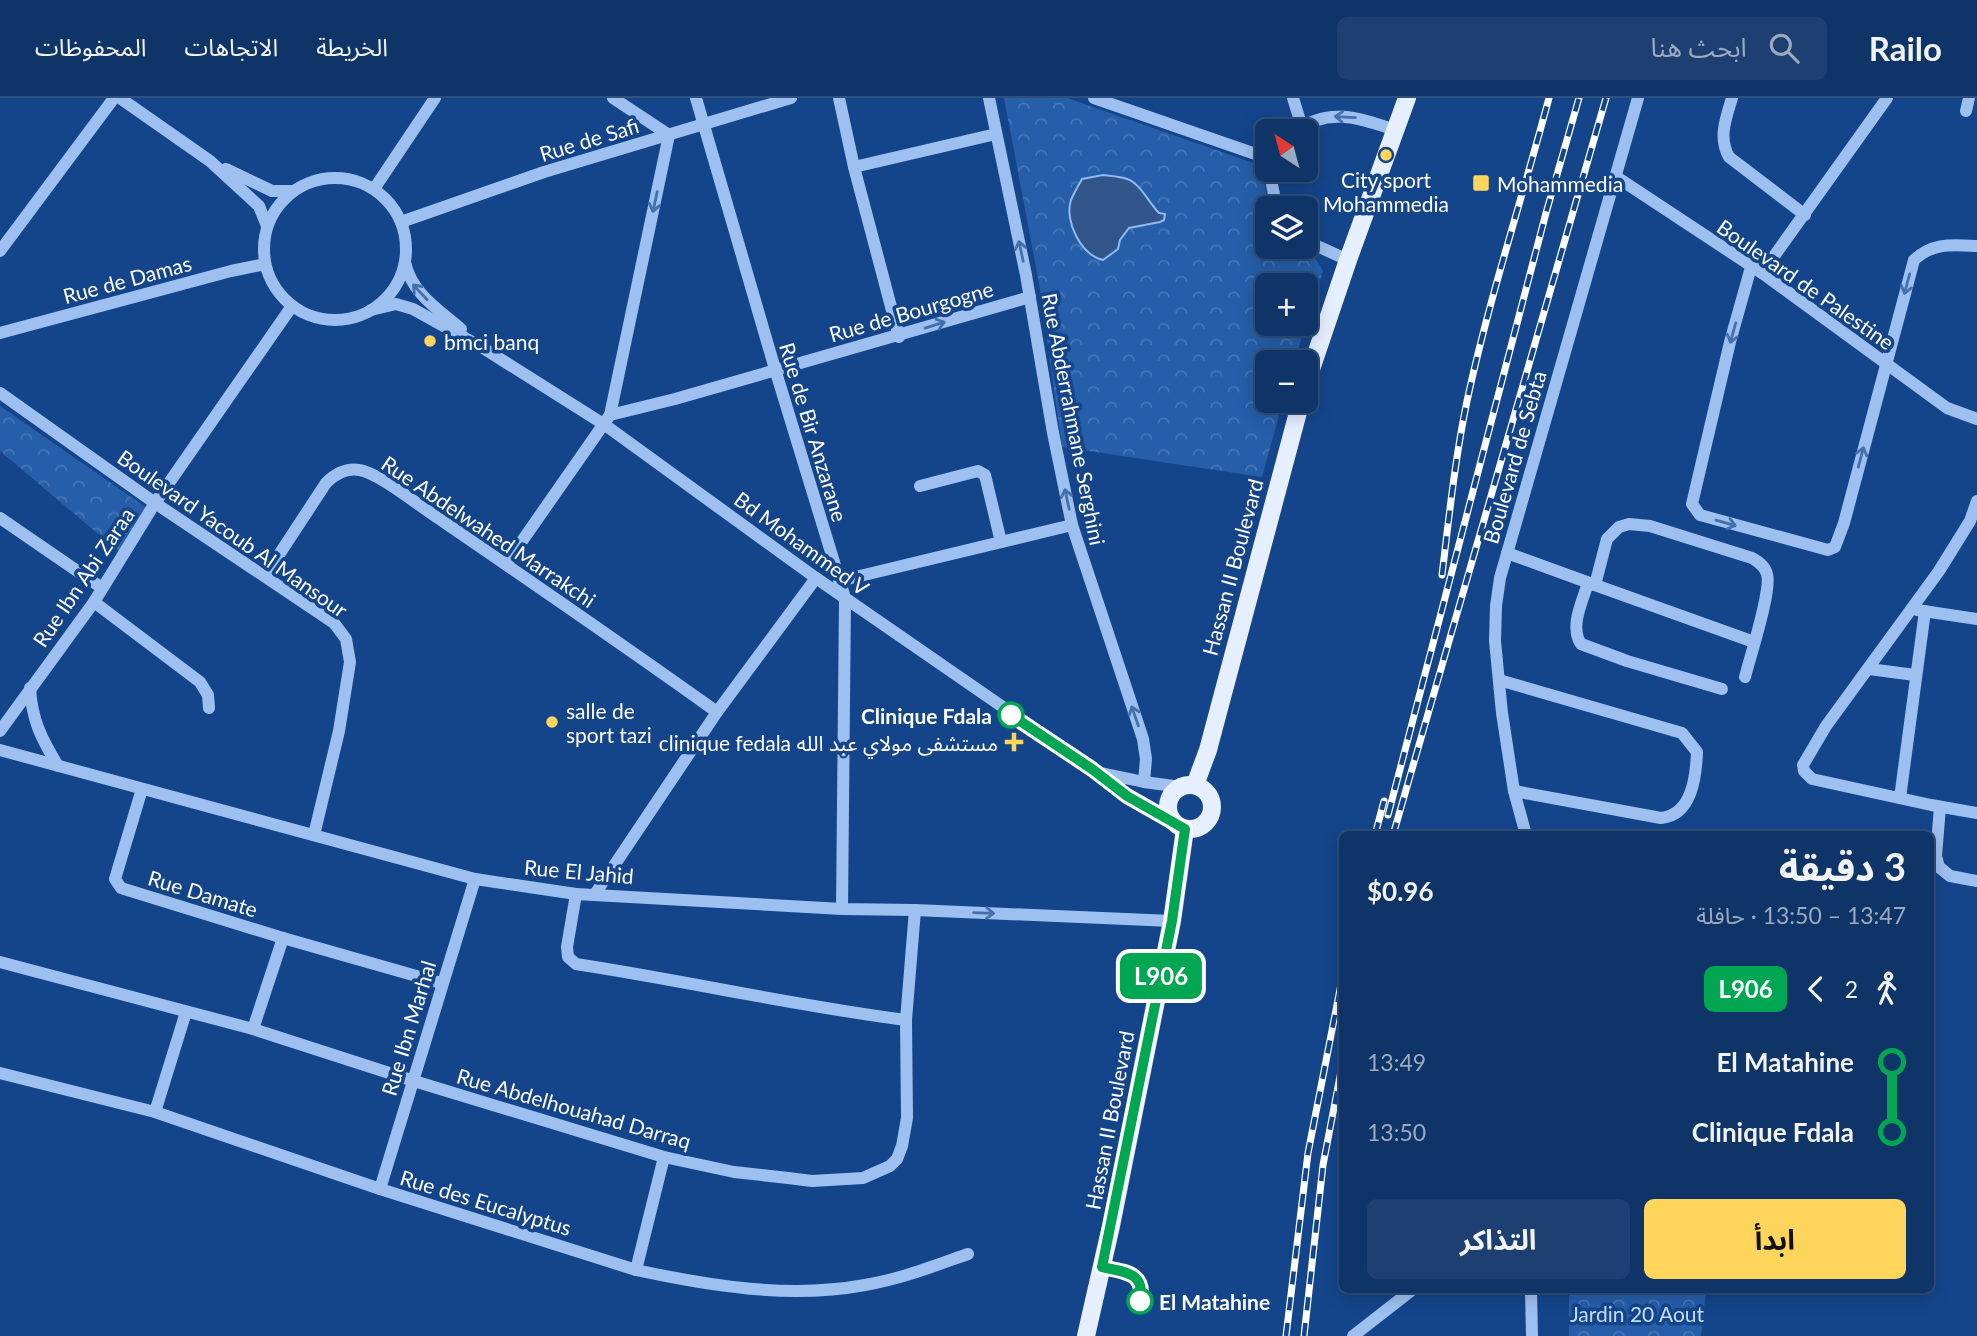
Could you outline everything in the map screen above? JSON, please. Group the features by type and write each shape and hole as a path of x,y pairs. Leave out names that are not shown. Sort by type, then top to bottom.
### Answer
{"main road":[{"path":"1318,350 1407,98"},
{"name":"Hassan II Boulevard","path":"1188,786 1208,750 1298,413"},
{"path":"1188,786 1208,793 1213,808 1207,822 1200,827 1179,826 1168,810 1171,796 1188,786"},
{"name":"Hassan II Boulevard","path":"1086,1336 1111,1226 1172,921 1179,826"}],"street":[{"path":"0,251 114,98"},
{"path":"120,98 210,161 259,206 267,226"},
{"path":"374,189 435,98"},
{"path":"506,564 608,420 669,135 613,98"},
{"name":"Rue de Bir Anzarane","path":"696,98 845,598 842,909"},
{"name":"Rue de Safi","path":"401,222 544,172 791,98"},
{"path":"839,98 854,167 899,337"},
{"name":"Rue Abderrahmane Serghini","path":"989,98 1030,297 1072,525 1143,738 1146,758 1144,782"},
{"path":"1094,98 1255,154"},
{"path":"1293,98 1298,119"},
{"name":"Boulevard de Sebta","path":"1525,831 1506,749 1495,641 1500,578 1638,98"},
{"path":"1732,98 1723,136 1723,145 1729,157 1805,215"},
{"path":"1887,98 1805,215 1756,270 1730,342 1692,504 1700,515 1818,549 1828,550 1835,547 1914,260 1934,246 1977,246"},
{"path":"1318,120 1340,115 1352,116 1395,130"},
{"path":"854,167 996,134"},
{"path":"210,161 272,191 293,191"},
{"name":"Boulevard de Palestine","path":"1615,176 1756,270 1947,408 1977,419"},
{"path":"333,178 358,181 374,189 390,203 401,222 406,242 405,262 398,281 387,298 371,310 352,318 331,320 310,316 292,306 275,288 265,264 264,239 267,226 282,201 308,183 333,178"},
{"path":"1318,246 1348,260"},
{"name":"Bd Mohammed V","path":"405,262 415,289 483,348"},
{"name":"Rue de Damas","path":"0,333 265,264"},
{"name":"Rue de Bourgogne","path":"608,420 775,369 899,337 1030,297"},
{"name":"Bd Mohammed V","path":"371,310 396,304 404,305 608,420 816,578 1097,772 1127,796 1179,826"},
{"name":"Rue Ibn Abi Zaraa","path":"0,731 94,602 155,503 292,306"},
{"name":"Boulevard Yacoub Al Mansour","path":"0,393 155,503 334,623 343,634 349,646 351,662 339,731 314,835"},
{"name":"Rue Abdelwahed Marrakchi","path":"265,576 326,483 339,473 360,470 389,485 506,564 717,712"},
{"path":"920,486 978,471 985,474 1001,542"},
{"path":"1977,501 1973,522 1919,610 1869,669 1814,743 1804,765 1804,771 1812,779 1977,813"},
{"path":"0,518 102,588"},
{"path":"1722,689 1627,661 1581,644 1577,638 1576,624 1607,539 1619,527 1629,524 1650,526 1761,563 1768,577 1768,589 1745,677"},
{"path":"839,580 1072,525"},
{"path":"1507,553 1754,642"},
{"path":"595,894 717,712 816,578"},
{"path":"94,602 200,682 208,695 209,708"},
{"path":"1919,610 1977,619"},
{"path":"1900,798 1915,675 1919,610"},
{"path":"1869,669 1915,675"},
{"path":"1499,680 1682,733 1697,752 1693,788 1682,807 1669,817 1661,818 1514,791"},
{"path":"30,688 32,713 38,731 58,766"},
{"name":"Rue El Jahid","path":"0,750 475,879 576,894 842,909 1172,921"},
{"name":"Bd Mohammed V","path":"1097,772 1144,782 1188,786"},
{"name":"Rue Damate","path":"142,789 115,878 117,884 121,888 283,938"},
{"path":"1940,807 1936,856 1939,867 1950,876 1977,881"},
{"name":"Rue Ibn Marhal","path":"380,1189 475,879"},
{"path":"576,894 567,947 568,957 576,964 727,989 839,1012 906,1020"},
{"name":"Rue Abdelhouahad Darraq","path":"0,962 253,1029 664,1157 734,1172 812,1181 863,1178 881,1171 897,1159 906,1118 906,1020 915,910"},
{"path":"253,1029 283,938 442,982"},
{"path":"155,1112 186,1012"},
{"name":"Rue des Eucalyptus","path":"0,1073 155,1112 380,1189 636,1270 708,1284 782,1290 869,1285 968,1254"},
{"path":"636,1270 664,1157"},
{"path":"1353,1336 1408,1293"},
{"path":"1526,1293 1530,1306"},
{"path":"1531,1293 1532,1336"}],"green space":[{"path":"1004,98 1067,98 1255,164 1255,182 1264,182 1266,196 1255,196 1255,259 1316,259 1323,271 1318,287 1318,273 1255,273 1255,336 1302,336 1298,350 1255,350 1255,413 1280,413 1262,477 1062,447 1039,283"},
{"path":"0,406 147,508 123,555 0,451"},
{"name":"Jardin 20 Aout","path":"1569,1293 1706,1293 1701,1336 1569,1336"}],"shaded area":[{"path":"1103,175 1132,181 1159,213 1165,214 1164,220 1160,222 1129,228 1120,240 1118,249 1103,260 1095,257 1081,244 1072,227 1069,208 1082,179"}],"railway":[{"path":"1442,575 1467,401 1495,287 1549,98"},
{"path":"1388,815 1546,213 1579,98"},
{"path":"1394,831 1606,98"},
{"path":"1376,831 1384,801"},
{"path":"1286,1336 1308,1153 1339,994"},
{"path":"1304,1336 1323,1165 1339,1082"}],"bus line":[{"name":"L906","path":"1011,715 1092,769 1113,787 1185,829 1172,921 1102,1267 1138,1279 1142,1288 1140,1301"}],"place":[{"name":"City sport Mohammedia","path":"1386,155"},
{"name":"Mohammedia","path":"1481,183"},
{"name":"bmci banq","path":"430,341"},
{"name":"Clinique Fdala","path":"1011,715"},
{"name":"salle de sport tazi","path":"552,722"},
{"name":"clinique fedala مستشفى مولاي عبد الله","path":"1014,742"},
{"name":"El Matahine","path":"1140,1301"}]}
